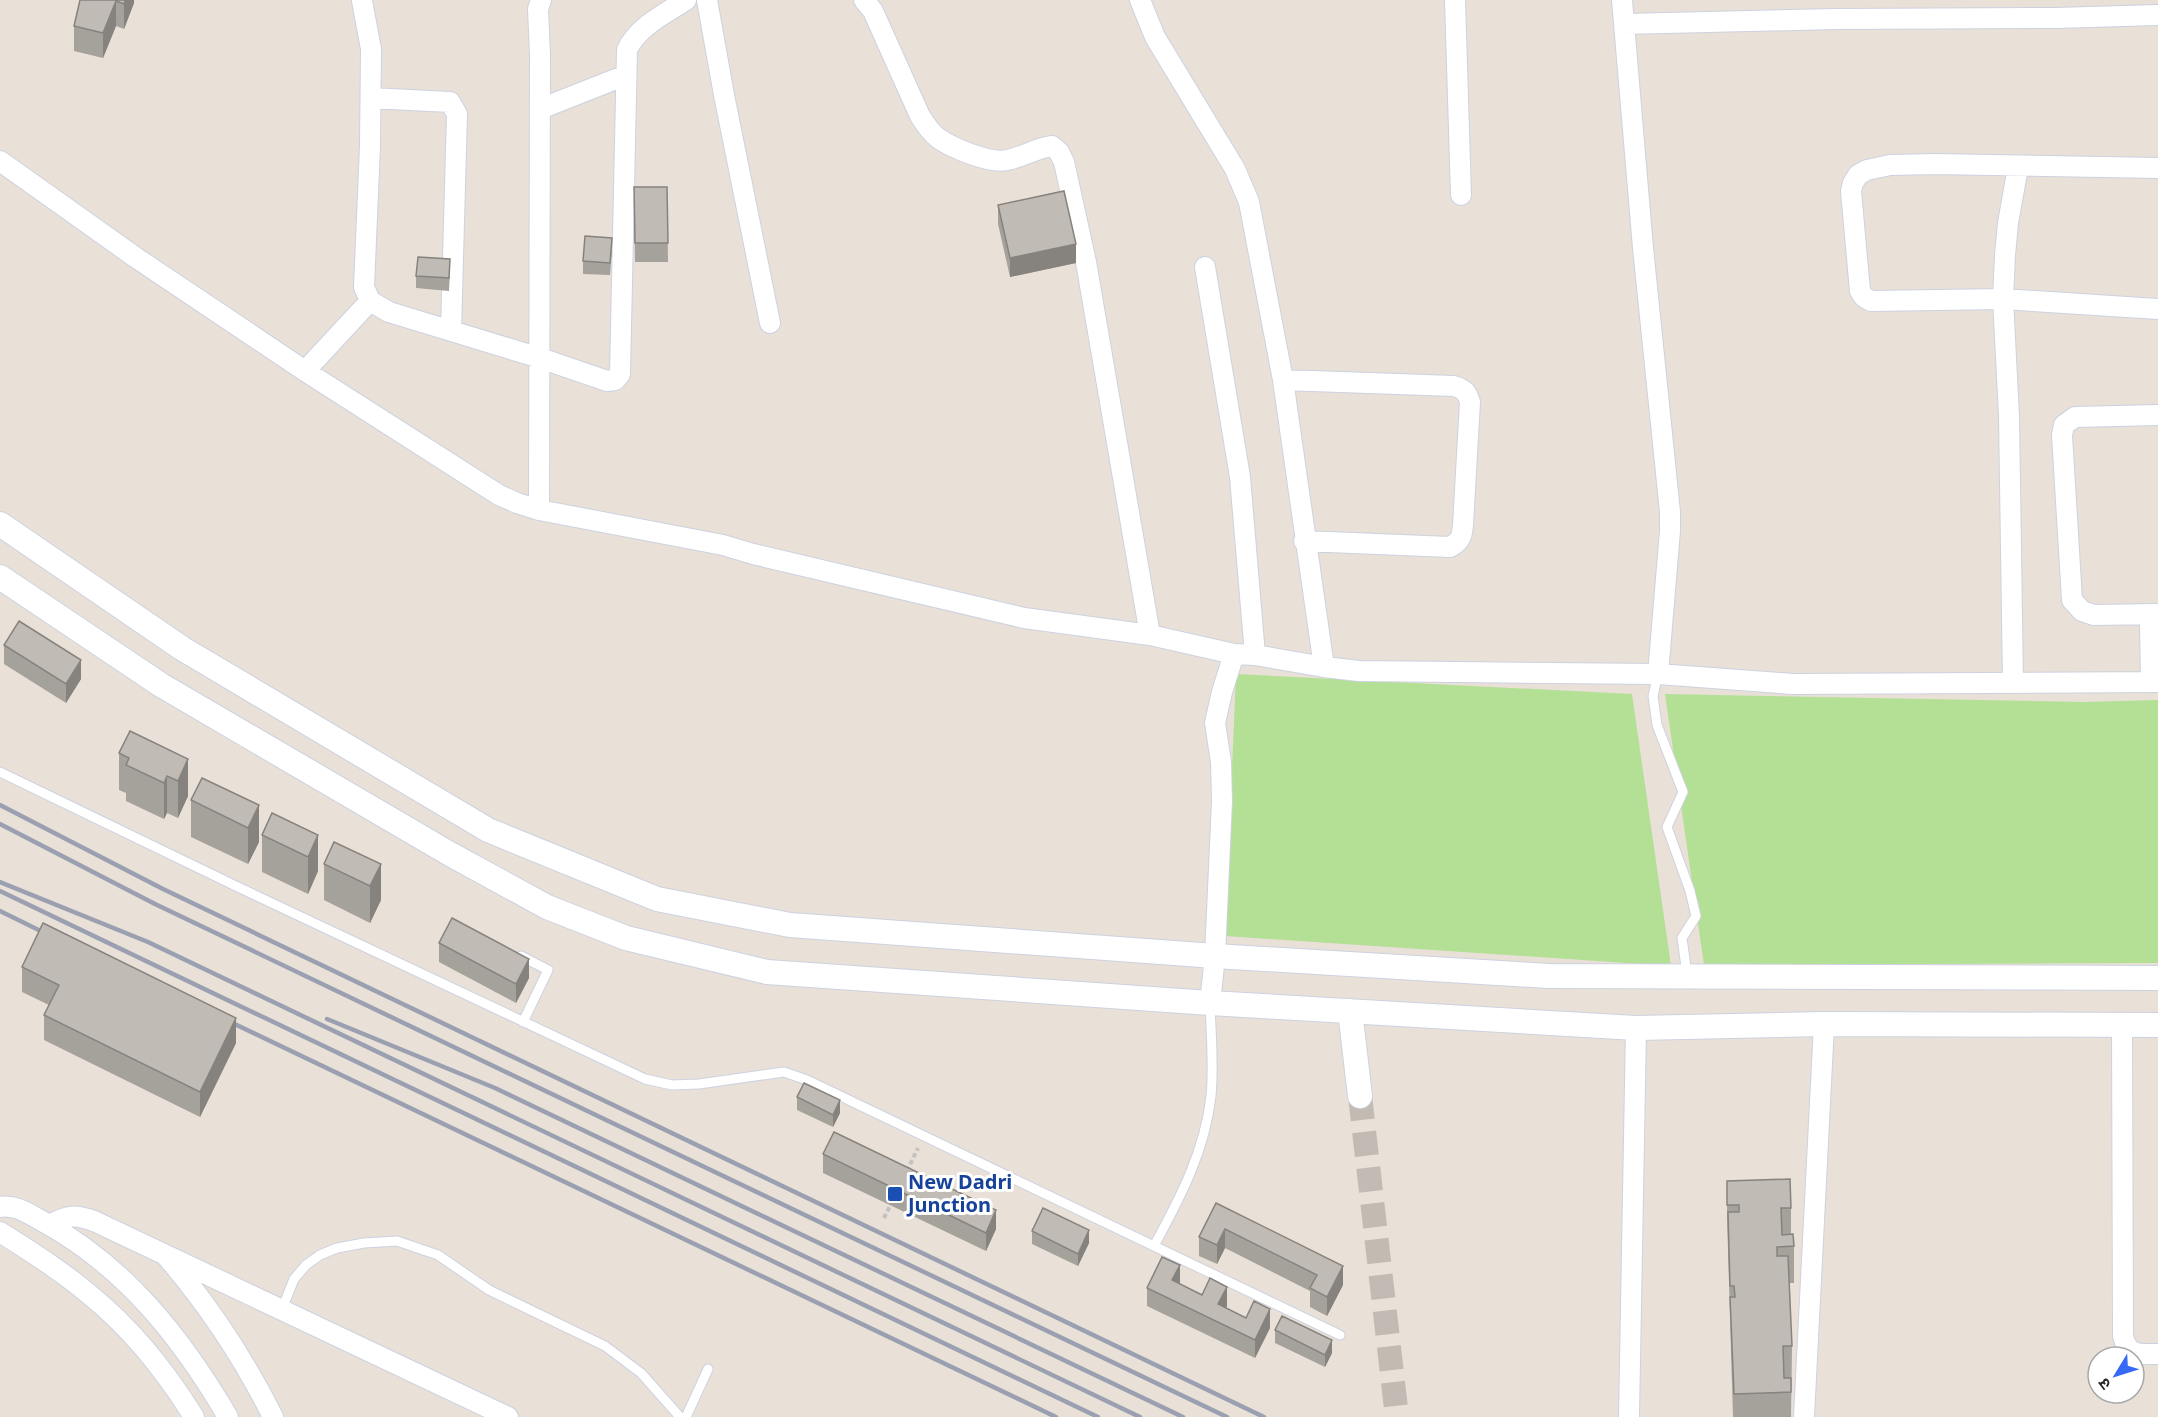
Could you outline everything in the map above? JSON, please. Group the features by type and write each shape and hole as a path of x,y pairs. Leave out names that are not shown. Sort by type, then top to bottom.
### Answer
{"street":[{"path":"539,510 540,109 538,9 541,0"},
{"path":"362,1 370,42 371,98 364,287 370,301 389,312 607,381 615,380 620,374 627,50 636,34 686,0"},
{"path":"707,0 770,323"},
{"path":"864,0 873,11 920,116 928,129 938,138 987,159 998,161 1009,160 1043,147 1052,146 1059,152 1064,162 1086,262 1150,635"},
{"path":"1140,0 1155,37 1235,169 1250,202 1283,380 1323,667"},
{"path":"1455,0 1461,195"},
{"path":"1622,0 1643,248 1670,512 1658,674"},
{"path":"1625,24 2158,15"},
{"path":"540,109 626,75"},
{"path":"371,98 450,102 457,114 451,331"},
{"path":"0,161 135,257 305,372 499,495 517,504 723,545 1024,618 1150,635 1234,654 1255,655 1359,671 1658,674 1793,684 2155,682 2150,625 2158,620"},
{"path":"2158,168 1890,165 1867,170 1858,175 1851,191 1860,291 1871,301 2003,299 2158,309"},
{"path":"2013,683 2009,416 2003,299 2008,223 2018,167"},
{"path":"1205,267 1240,477 1255,655"},
{"path":"305,372 370,301"},
{"path":"1283,380 1454,386 1464,389 1470,402 1462,537 1458,543 1450,547 1304,541"},
{"path":"2158,415 2075,417 2064,424 2062,435 2072,600 2082,611 2094,615 2158,614"},
{"path":"0,524 183,648 488,830 657,899 790,925 1215,956 1549,976 2158,978"},
{"path":"0,577 161,685 450,854 547,907 626,938 767,972 1210,1004 1636,1028 1824,1024 2158,1025"},
{"path":"1210,1004 1215,956 1222,801 1221,762 1215,723 1234,654"},
{"path":"1350,1011 1360,1096"},
{"path":"1804,1417 1824,1024"},
{"path":"2122,1025 2123,1336 2126,1346 2131,1351 2141,1354 2158,1354"},
{"path":"1629,1417 1636,1028"},
{"path":"0,1207 9,1205 50,1225 77,1243 143,1298 199,1368 228,1417"},
{"path":"50,1225 63,1218 78,1215 162,1252 508,1417"},
{"path":"0,1232 63,1274 109,1312 147,1352 179,1393 194,1417"},
{"path":"162,1252 219,1322 242,1357 273,1417"}],"lane":[{"path":"1658,674 1653,696 1657,725 1683,792 1667,827 1690,891 1696,916 1682,938 1687,977"},
{"path":"0,772 645,1079 672,1085 699,1084 784,1072 807,1080 1340,1335"},
{"path":"516,954 548,970 523,1022"},
{"path":"1154,1246 1180,1198 1199,1152 1211,1095 1210,1004"},
{"path":"282,1309 294,1279 306,1265 320,1255 337,1248 364,1243 398,1241 438,1255 489,1290 605,1346 640,1373 680,1417"},
{"path":"686,1417 708,1369"}],"path":[{"path":"905,1174 923,1136"},
{"path":"884,1218 890,1206"}],"green space":[{"path":"1236,674 1632,694 1671,966 1225,936"},
{"path":"1665,694 2084,702 2158,700 2158,963 1704,965"}],"building":[{"path":"80,0 125,0 124,4 116,1 103,33 74,26"},
{"path":"634,187 667,187 668,243 635,243"},
{"path":"1064,191 1076,244 1010,258 998,205"},
{"path":"585,236 612,238 610,263 583,261"},
{"path":"418,257 450,259 449,278 416,276"},
{"path":"19,621 81,660 66,684 4,645"},
{"path":"130,731 188,759 178,781 167,776 164,783 126,765 129,758 119,753"},
{"path":"202,778 259,805 248,828 191,800"},
{"path":"272,813 318,835 308,857 262,835"},
{"path":"334,842 381,864 370,886 324,864"},
{"path":"452,918 529,959 516,984 439,943"},
{"path":"43,923 236,1018 200,1092 44,1015 59,985 22,967"},
{"path":"804,1083 840,1100 833,1115 797,1097"},
{"path":"834,1132 996,1210 986,1233 823,1154"},
{"path":"1790,1179 1791,1208 1781,1208 1782,1235 1793,1234 1794,1246 1777,1247 1777,1256 1788,1256 1792,1346 1783,1346 1784,1378 1791,1378 1791,1392 1734,1394 1730,1297 1735,1297 1734,1286 1730,1286 1728,1212 1739,1212 1739,1205 1727,1205 1727,1181"},
{"path":"1216,1203 1343,1266 1327,1297 1310,1288 1317,1275 1225,1229 1217,1245 1199,1237"},
{"path":"1043,1208 1089,1230 1078,1254 1032,1231"},
{"path":"1162,1257 1180,1265 1172,1280 1202,1295 1210,1278 1227,1287 1218,1304 1246,1318 1254,1301 1270,1309 1255,1340 1147,1288"},
{"path":"1282,1316 1332,1340 1325,1355 1275,1330"}],"tunnel":[{"path":"1360,1096 1397,1417"}],"railway":[{"path":"0,805 163,889 1264,1417"},
{"path":"0,824 155,904 1227,1417"},
{"path":"0,882 148,942 1140,1417"},
{"path":"0,891 1098,1417"},
{"path":"0,911 55,938"},
{"path":"220,1017 1056,1417"},
{"path":"327,1019 495,1088 1183,1417"}],"place":[{"name":"New Dadri Junction","path":"895,1194"}]}
